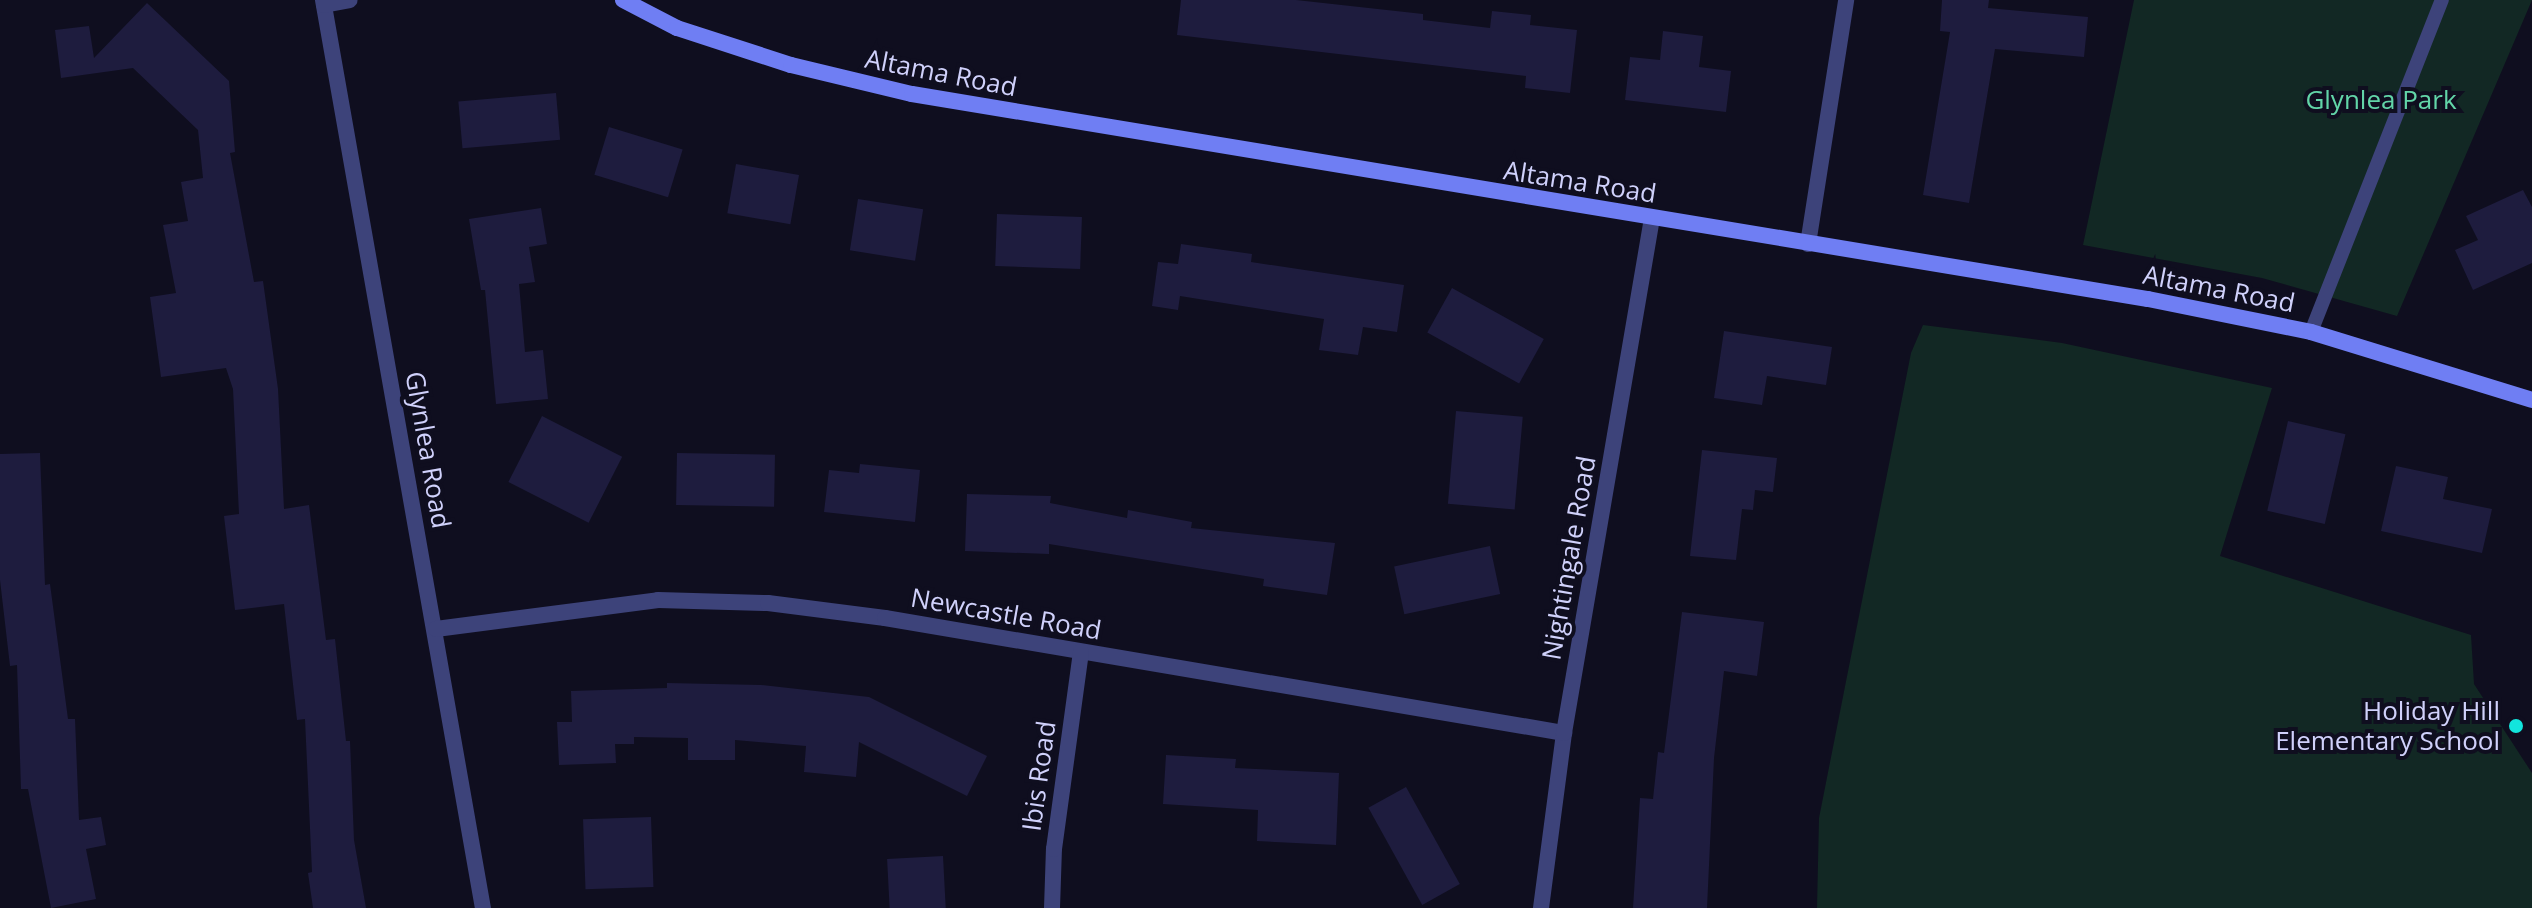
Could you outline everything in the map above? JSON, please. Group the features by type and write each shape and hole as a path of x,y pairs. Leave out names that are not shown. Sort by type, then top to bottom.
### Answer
{"street":[{"path":"324,2 350,0"},
{"name":"Altama Road","path":"623,0 677,28 776,61 912,94 2148,299 2311,332 2532,400"},
{"path":"1808,244 1846,0"},
{"name":"Glynlea Road","path":"324,2 483,908"},
{"name":"Nightingale Road","path":"1541,908 1564,733 1652,218"},
{"name":"Newcastle Road","path":"436,629 658,600 768,603 1564,733"},
{"name":"Ibis Road","path":"1052,908 1054,849 1081,652"}],"lane":[{"path":"2311,332 2442,0"}],"green space":[{"name":"Glynlea Park","path":"2134,0 2532,0 2397,316 2262,278 2083,245"},
{"path":"1923,325 2062,343 2272,388 2220,556 2471,635 2474,684 2532,773 2532,908 1817,908 1819,818 1911,353"}],"building":[{"path":"1181,0 1296,0 1423,14 1423,20 1490,28 1492,11 1531,15 1530,25 1577,30 1570,93 1525,88 1526,76 1177,35"},
{"path":"1942,0 1989,0 1988,8 2088,17 2084,57 1995,49 1969,203 1923,195 1950,32 1940,31"},
{"path":"147,3 229,81 235,152 230,153 254,282 263,281 278,389 284,509 309,505 326,640 335,639 346,741 350,741 354,840 366,908 313,908 308,873 312,872 305,719 297,720 284,604 235,610 224,516 239,514 233,389 226,368 161,377 150,297 176,293 163,225 188,221 181,182 203,178 198,130 133,68 61,78 55,30 89,26 94,58"},
{"path":"1663,31 1703,36 1699,67 1731,71 1726,112 1625,100 1630,57 1660,60"},
{"path":"556,93 560,140 462,148 458,102"},
{"path":"609,127 683,150 668,197 594,175"},
{"path":"736,164 799,175 790,224 727,213"},
{"path":"2523,190 2532,207 2532,263 2473,290 2455,250 2478,240 2466,216"},
{"path":"858,199 923,209 915,261 850,250"},
{"path":"541,208 547,244 529,247 535,282 519,284 525,352 543,350 548,399 496,404 485,290 481,290 469,219"},
{"path":"997,214 1082,217 1080,269 995,266"},
{"path":"1181,244 1252,254 1251,262 1404,285 1397,332 1363,327 1358,355 1319,350 1324,319 1180,296 1178,310 1152,306 1158,262 1178,264"},
{"path":"1452,288 1544,339 1519,384 1427,333"},
{"path":"1724,331 1832,347 1826,385 1767,376 1762,405 1714,398"},
{"path":"1456,411 1523,417 1515,509 1448,504"},
{"path":"542,416 622,457 589,523 508,482"},
{"path":"2288,421 2345,434 2325,524 2267,511"},
{"path":"1702,450 1777,458 1773,492 1755,490 1753,510 1742,509 1736,560 1690,556"},
{"path":"40,453 45,585 50,584 68,719 75,719 79,820 101,817 106,845 86,849 96,899 51,908 28,789 21,789 17,665 10,666 0,580 0,454"},
{"path":"677,453 775,455 774,507 676,505"},
{"path":"860,464 920,470 915,522 824,512 829,470 859,473"},
{"path":"2396,466 2448,477 2443,499 2492,509 2482,553 2381,531"},
{"path":"967,494 1051,496 1050,503 1127,518 1128,510 1192,522 1191,528 1335,543 1327,595 1263,586 1264,579 1049,544 1049,554 965,551"},
{"path":"1490,546 1500,594 1404,614 1394,566"},
{"path":"1682,612 1764,622 1757,676 1724,671 1714,758 1707,908 1633,908 1640,798 1653,799 1658,752 1664,753"},
{"path":"667,683 761,685 869,697 987,756 967,796 859,742 856,777 804,772 806,746 735,740 735,760 688,760 688,738 634,737 634,744 615,744 616,763 559,765 557,722 572,722 571,691 667,688"},
{"path":"1166,755 1236,759 1235,768 1339,773 1336,845 1257,841 1258,810 1163,804"},
{"path":"1406,787 1460,884 1422,905 1368,808"},
{"path":"651,817 653,887 585,889 583,819"},
{"path":"943,856 946,908 890,908 887,859"}],"place":[{"name":"Holiday Hill Elementary School","path":"2516,726"}]}
